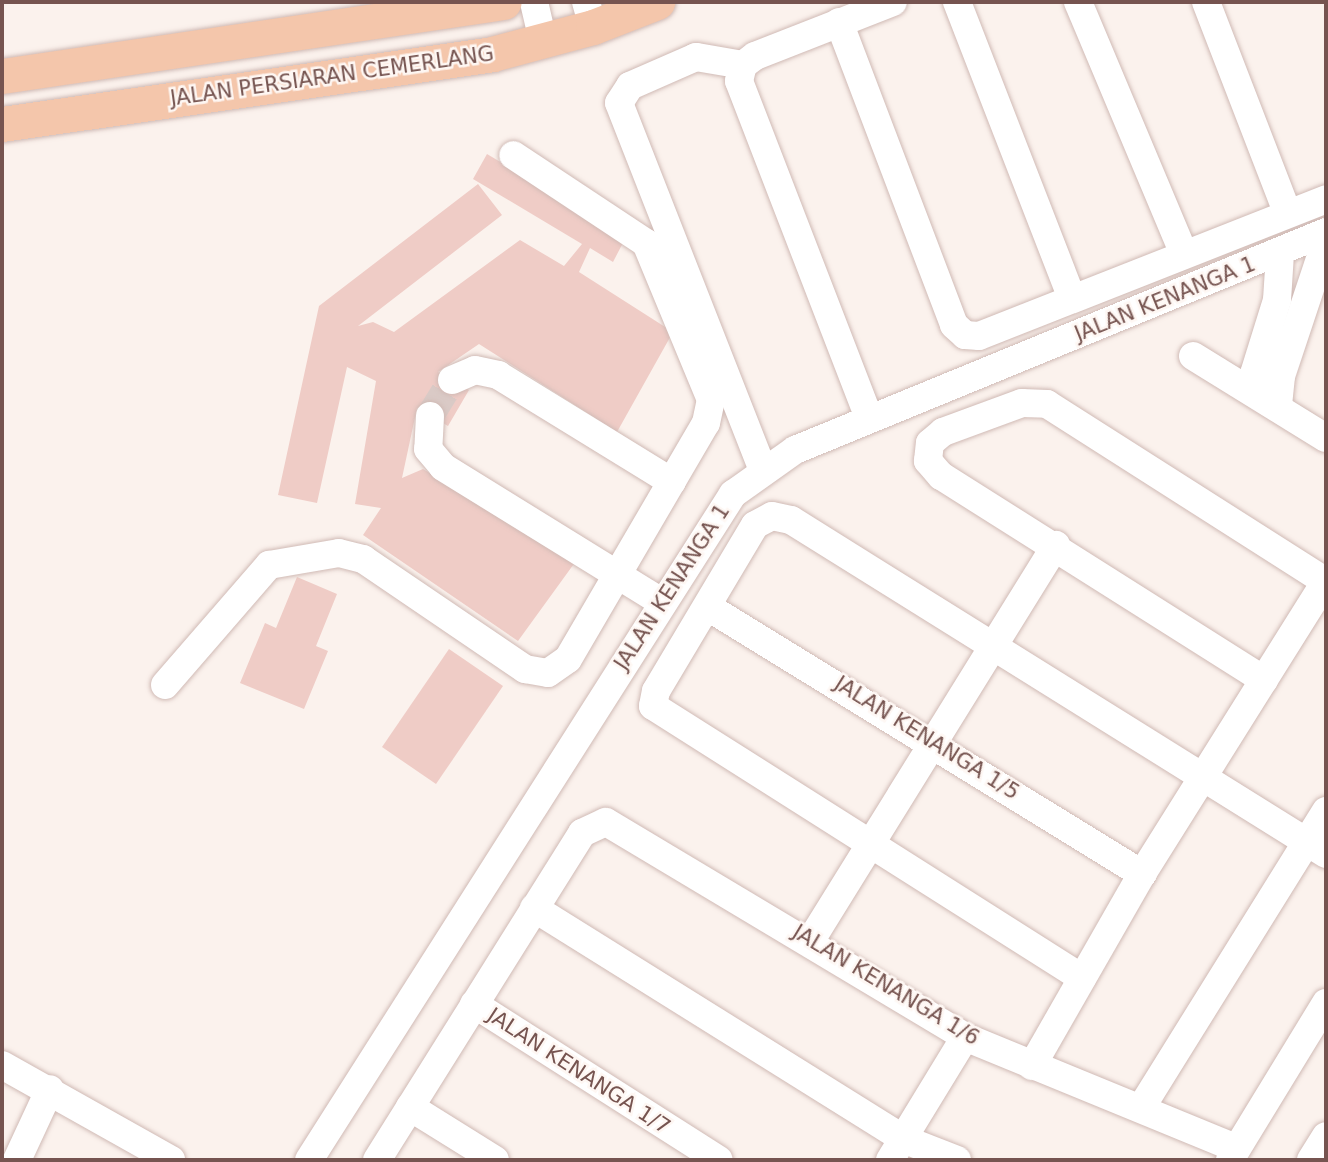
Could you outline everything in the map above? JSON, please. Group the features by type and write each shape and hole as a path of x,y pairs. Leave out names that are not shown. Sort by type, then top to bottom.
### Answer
{"main road":[{"path":"2,76 504,2"},
{"name":"JALAN PERSIARAN CEMERLANG","path":"2,124 492,54 543,41 589,15 657,2"}],"street":[{"path":"534,2 543,41"},
{"path":"762,468 618,103 630,86 696,58 743,65 839,22 893,2"},
{"path":"957,2 1072,298"},
{"path":"1078,2 1184,254"},
{"path":"1206,2 1288,214"},
{"path":"839,22 958,331 979,336 1326,199"},
{"path":"743,65 741,89 869,418"},
{"path":"165,685 264,569 282,558 357,556 536,673 568,659 706,423 711,400 650,247 513,155"},
{"name":"JALAN KENANGA 1","path":"309,1160 733,494 762,468 869,418 1280,253 1326,232"},
{"path":"1269,398 1281,376 1326,241"},
{"path":"1269,398 1254,374 1276,300 1280,253"},
{"path":"1193,356 1269,398 1326,438"},
{"path":"453,380 475,370 498,375 672,482"},
{"path":"1032,1066 1142,874 1203,778 1326,581 1046,404 1021,403 943,432 928,451 942,476 1056,545 1264,680"},
{"path":"430,416 428,449 443,467 662,602"},
{"path":"1082,978 871,842 668,718 653,706 656,691 755,525 772,516 792,520 1317,848"},
{"path":"811,940 1056,545"},
{"name":"JALAN KENANGA 1/5","path":"708,607 934,741 1142,874"},
{"path":"1141,1108 1317,848 1326,811"},
{"name":"JALAN KENANGA 1/6","path":"534,908 587,828 606,822 620,826 811,940 965,1037 1141,1108 1233,1154"},
{"path":"377,1160 534,908 896,1150 957,1160"},
{"path":"1233,1154 1326,1003"},
{"name":"JALAN KENANGA 1/7","path":"474,1004 719,1160"},
{"path":"896,1150 965,1037"},
{"path":"2,1065 50,1089 163,1158"},
{"path":"18,1160 50,1089"},
{"path":"410,1107 495,1160"},
{"path":"1311,1160 1326,1136"}],"building":[{"path":"487,154 626,237 613,262 590,248 579,272 673,332 617,432 479,344 438,372 469,390 448,426 417,408 402,478 423,469 576,561 518,641 363,535 381,508 355,504 376,381 347,367 317,503 278,495 319,306 478,184 502,215 358,326 373,322 394,332 520,240 564,266 582,244 473,179"},
{"path":"297,577 337,594 316,646 328,651 304,709 240,683 265,623 276,628"},
{"path":"449,649 503,686 436,784 382,747"}],"tunnel":[{"path":"430,416 452,380"}]}
